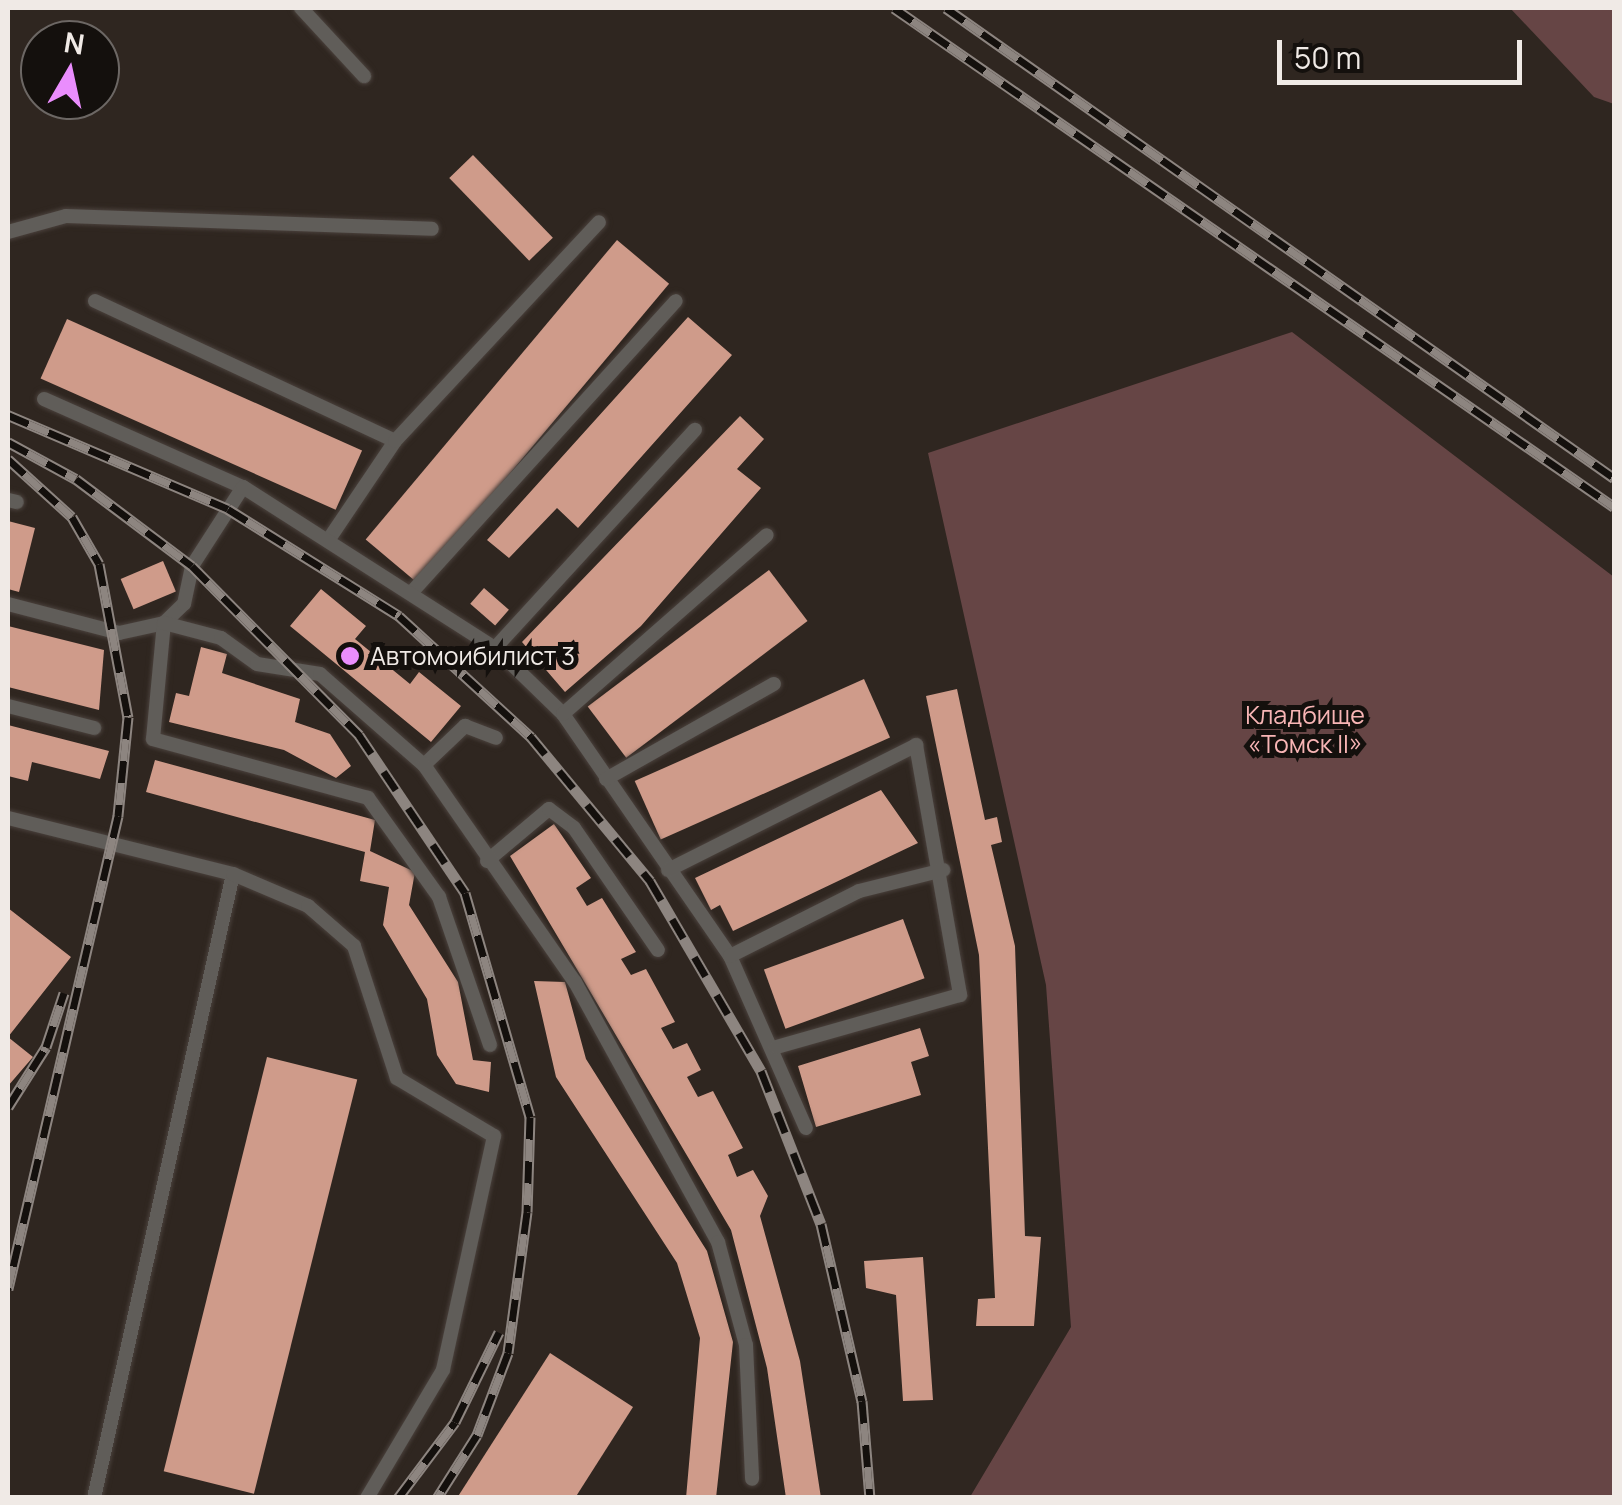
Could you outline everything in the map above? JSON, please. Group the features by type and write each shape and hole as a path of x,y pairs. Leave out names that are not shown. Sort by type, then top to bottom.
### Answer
{"lane":[{"path":"301,8 364,76"},
{"path":"8,232 66,216 432,229"},
{"path":"329,539 396,442 599,222"},
{"path":"410,593 676,300"},
{"path":"94,301 396,442"},
{"path":"44,398 243,486 495,648 563,714 730,956 776,1047 806,1128"},
{"path":"495,648 694,430"},
{"path":"243,486 192,566 184,604 164,623 153,740 368,798 439,896 490,1045"},
{"path":"563,714 767,535"},
{"path":"8,604 119,633 164,623 221,638 257,664 320,674 424,765 487,861 575,982 718,1242 746,1345 752,1479"},
{"path":"606,779 774,684"},
{"path":"8,706 94,728"},
{"path":"424,765 465,726 496,738"},
{"path":"668,870 916,745 943,870 960,995 776,1047"},
{"path":"487,861 548,809 574,828 658,950"},
{"path":"8,818 233,874 308,906 354,946 397,1078 494,1136 444,1370 367,1498"},
{"path":"730,956 859,890 943,870"},
{"path":"94,1498 233,874"}],"green space":[{"path":"1510,8 1614,8 1614,104 1594,97"},
{"name":"Кладбище «Томск II»","path":"1292,332 1614,577 1614,1497 970,1497 1071,1327 1046,985 928,453"}],"building":[{"path":"473,155 553,238 529,261 449,178"},
{"path":"617,240 669,284 418,583 366,540"},
{"path":"688,317 732,355 578,528 557,508 509,558 487,540"},
{"path":"67,319 362,450 336,510 41,378"},
{"path":"740,416 764,439 737,469 761,488 641,626 565,692 522,642"},
{"path":"8,521 35,528 19,592 8,589"},
{"path":"163,561 176,591 134,609 121,579"},
{"path":"769,570 808,621 626,758 588,707"},
{"path":"484,588 509,610 495,625 470,604"},
{"name":"Автомоибилист 3","path":"321,589 366,626 355,639 410,684 419,672 461,706 431,742 290,626"},
{"path":"8,626 104,650 99,710 8,687"},
{"path":"201,647 227,654 222,673 300,699 295,722 330,734 351,766 336,778 284,750 169,722 176,693 189,696"},
{"path":"864,679 890,737 661,840 635,781"},
{"path":"957,689 985,820 997,817 1002,842 991,845 1015,946 1025,1236 1041,1237 1034,1326 976,1326 978,1299 995,1298 979,955 926,696"},
{"path":"8,725 109,751 100,779 32,762 28,781 8,776"},
{"path":"155,760 375,820 370,851 415,872 409,905 458,982 473,1060 491,1062 489,1092 456,1084 437,1055 427,999 383,925 389,887 360,881 365,852 146,792"},
{"path":"881,790 918,843 733,931 720,905 711,910 695,878"},
{"path":"554,824 591,878 576,888 587,906 602,898 636,952 621,959 631,975 646,969 675,1022 661,1028 673,1049 687,1043 701,1070 687,1077 698,1097 713,1091 743,1148 728,1155 737,1177 753,1170 768,1196 760,1216 800,1361 821,1498 786,1498 767,1368 731,1230 510,856"},
{"path":"8,908 71,957 8,1037"},
{"path":"903,919 925,978 785,1029 764,970"},
{"path":"534,981 565,982 586,1059 707,1251 733,1342 716,1498 686,1498 700,1338 677,1263 556,1077"},
{"path":"920,1028 929,1056 911,1062 921,1095 816,1127 798,1066"},
{"path":"8,1037 33,1057 8,1086"},
{"path":"267,1057 357,1079 254,1494 164,1471"},
{"path":"923,1257 933,1400 903,1401 896,1295 866,1288 864,1261"},
{"path":"550,1353 633,1407 575,1498 457,1498"}],"railway":[{"path":"894,8 1614,507"},
{"path":"946,8 1614,478"},
{"path":"8,415 228,509 399,616 531,737 650,881 761,1071 821,1224 862,1401 870,1498"},
{"path":"8,442 76,479 192,566 359,735 465,893 530,1117 527,1212 508,1353 477,1435 437,1498"},
{"path":"8,459 72,517 99,564 128,717 118,816 8,1289"},
{"path":"8,1107 46,1047 64,993"},
{"path":"398,1498 455,1422 499,1332"}],"place":[{"name":"Автомоибилист 3","path":"350,656"}]}
